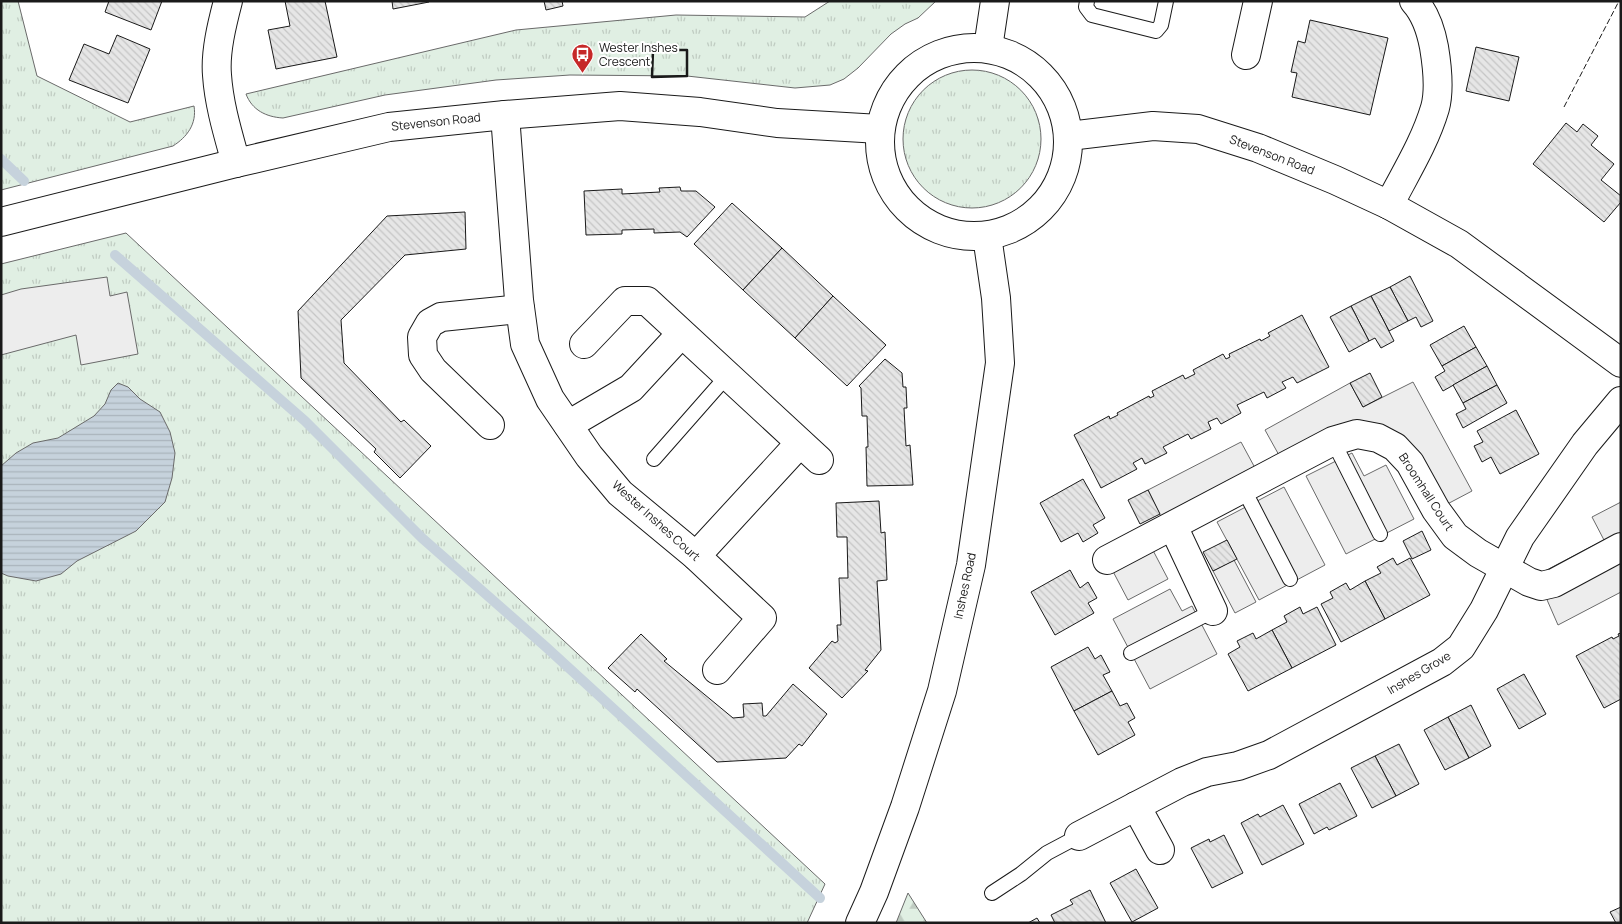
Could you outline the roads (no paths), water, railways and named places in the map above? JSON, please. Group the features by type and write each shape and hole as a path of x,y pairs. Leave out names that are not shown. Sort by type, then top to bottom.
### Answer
{"street":[{"path":"228,1 221,30 217,73 223,113 236,163"},
{"path":"988,48 995,1"},
{"path":"1246,55 1258,1"},
{"path":"1389,205 1419,147 1436,106 1438,68 1432,38 1421,8 1414,1"},
{"path":"958,48 988,48 1018,58 1044,78 1062,105 1069,136 1067,164 1056,190 1038,212 1022,223 1014,228 987,236 958,236 930,226 907,209 890,186 880,158 880,129 888,100 905,76 929,58 958,48"},
{"name":"Stevenson Road","path":"1,222 389,126 506,114 620,106 700,112 777,123 880,129"},
{"name":"Wester Inshes Court","path":"506,114 520,309 525,344 550,399 589,456 620,492 696,556 762,618 717,670"},
{"name":"Stevenson Road","path":"1069,136 1153,126 1198,129 1258,148 1389,205 1459,244 1621,363"},
{"name":"Inshes Road","path":"860,923 874,892 905,807 942,691 970,565 1000,363 996,298 987,236"},
{"path":"584,344 626,302 647,301 810,452 696,556"},
{"path":"490,425 434,370 423,355 422,337 430,324 442,317 520,309"},
{"path":"568,425 631,388 682,334"},
{"name":"Inshes Grove","path":"1079,836 1182,782 1208,772 1238,766 1269,755 1422,674 1442,662 1461,647 1484,610 1520,537 1585,444 1621,401"},
{"name":"Broomhall Court","path":"1107,560 1333,441 1358,434 1378,438 1395,447 1410,463 1436,510 1455,536 1478,554 1529,582 1541,586 1554,583 1621,547"},
{"path":"1173,526 1213,610"},
{"path":"1136,806 1160,850"}],"lane":[{"path":"1087,1 1086,7 1092,15 1156,31 1160,25 1166,1"},
{"path":"654,459 728,376"},
{"path":"1333,441 1380,534"},
{"path":"1243,488 1290,579"},
{"path":"1131,653 1213,610"},
{"path":"992,893 1021,874 1047,853 1079,836"}],"waterway":[{"path":"1,159 24,181"},
{"path":"115,255 305,421 422,538 546,647 820,898"}],"place":[{"name":"Wester Inshes Crescent","path":"583,74"}]}
